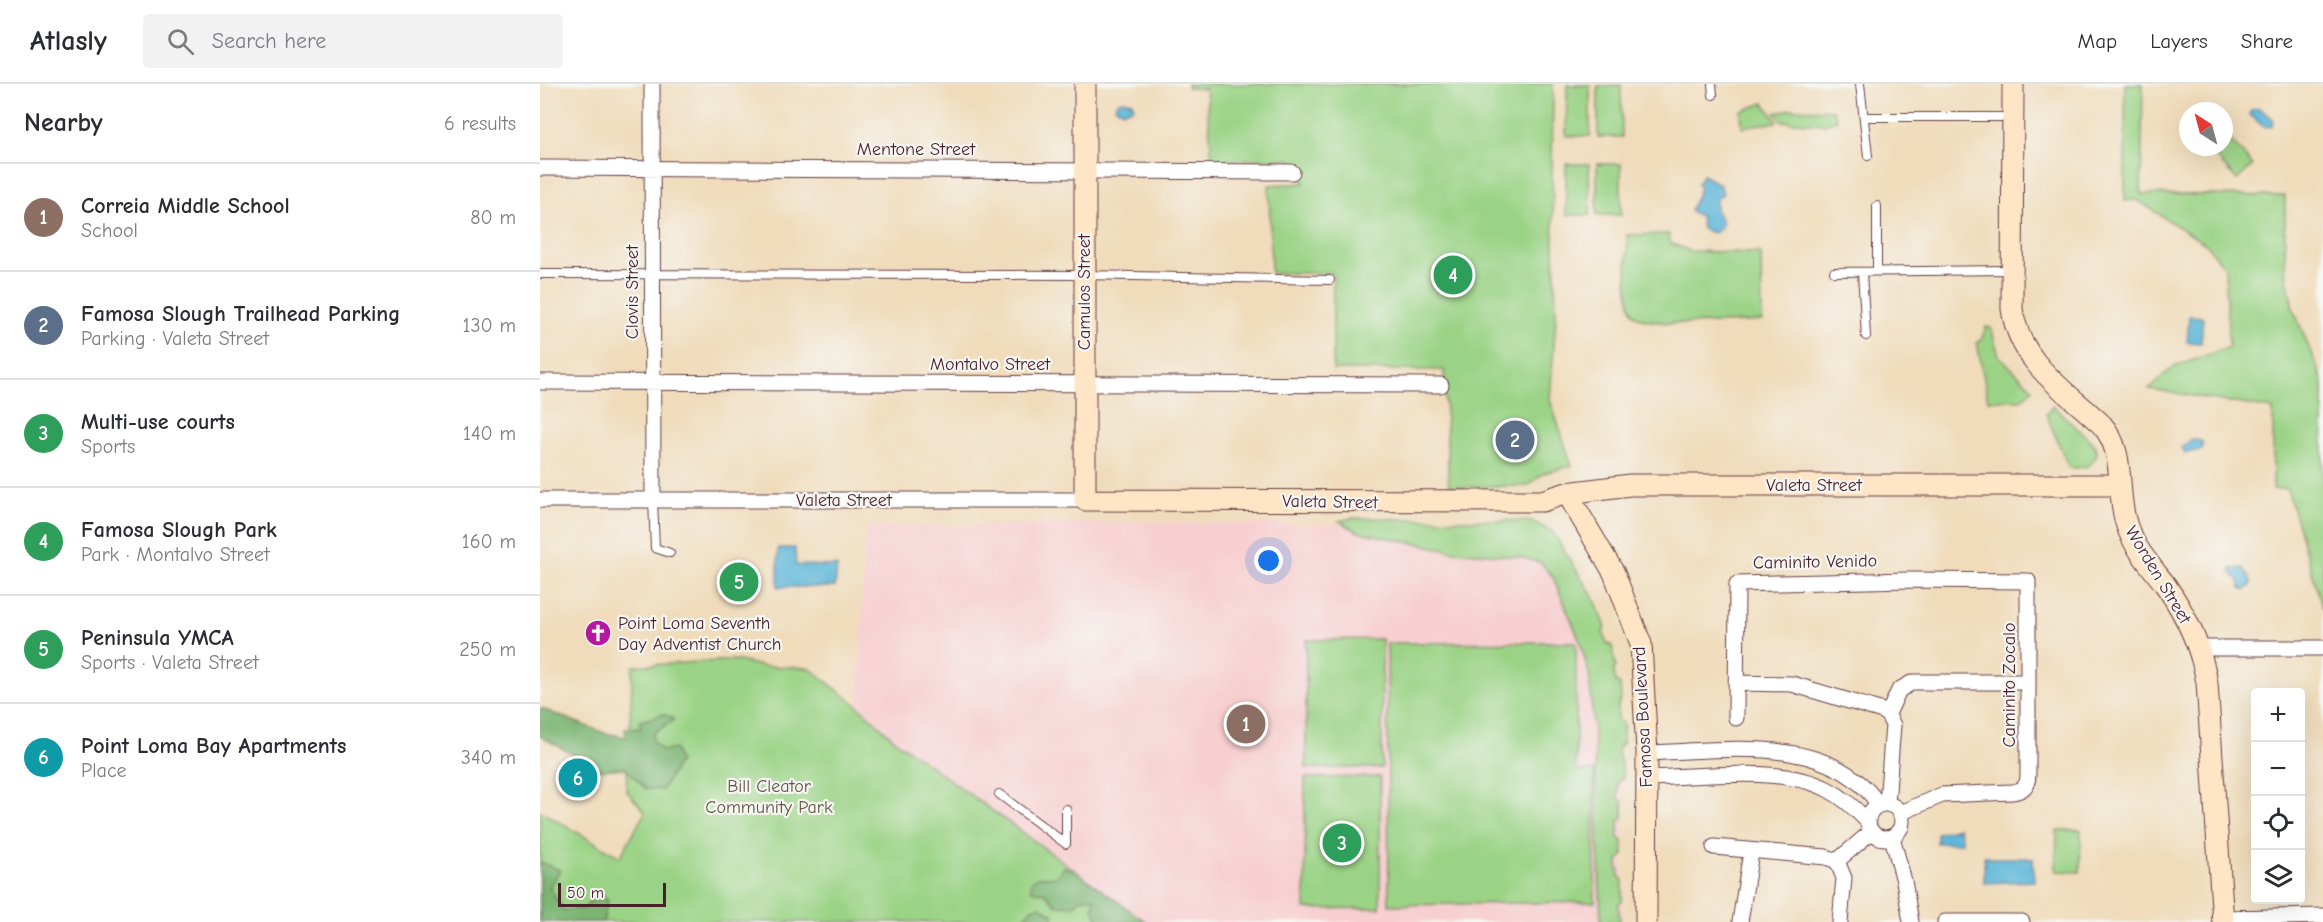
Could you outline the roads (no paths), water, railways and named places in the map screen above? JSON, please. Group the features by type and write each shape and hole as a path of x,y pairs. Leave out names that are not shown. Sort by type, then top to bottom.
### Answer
{"street":[{"name":"Clovis Street","path":"652,84 653,500"},
{"name":"Camulos Street","path":"1085,84 1085,500"},
{"name":"Worden Street","path":"2013,84 2012,309 2021,341 2043,372 2107,430 2117,452 2124,519 2132,539 2177,602 2200,648 2207,683 2223,920"},
{"name":"Mentone Street","path":"540,168 1292,172"},
{"name":"Montalvo Street","path":"540,382 1441,385"},
{"name":"Valeta Street","path":"540,500 1460,503 1542,501 1567,493 1630,485 2119,485"},
{"name":"Famosa Boulevard","path":"1567,493 1614,573 1641,644 1647,753 1646,922"},
{"name":"Caminito Venido","path":"1736,718 1737,584 1909,579 2028,581"},
{"name":"Caminito Zocalo","path":"1900,813 1942,795 2012,792 2024,789 2028,779 2028,581"},
{"path":"2200,648 2323,648"},
{"path":"1888,714 1899,690 1913,682 2028,682"},
{"path":"1737,683 1792,684 1880,708 1888,714 1893,725 1883,805"},
{"path":"1647,753 1757,750 1799,755 1851,774 1883,805 1900,813 1902,824 1892,837 1880,838 1854,807 1826,788 1791,779 1759,775 1647,778"},
{"path":"1837,861 1869,826 1872,810 1883,805"},
{"path":"1892,837 1904,881 1911,922"},
{"path":"1713,847 1826,857 1837,861 1844,878 1840,922"},
{"path":"1740,922 1751,852"},
{"path":"2223,920 2323,916"},
{"path":"1945,922 2022,922"}],"lane":[{"path":"1713,84 1713,95"},
{"path":"1860,84 1868,156"},
{"path":"1864,117 2013,117"},
{"path":"1877,206 1877,271"},
{"path":"1834,273 2012,270"},
{"path":"1862,272 1866,336"},
{"path":"540,274 1084,275 1330,280"},
{"path":"653,500 655,548 670,553"},
{"path":"999,794 1066,844 1066,809"}],"water":[{"path":"1123,100 1132,102 1134,108 1123,111 1115,107 1117,102"},
{"path":"2259,108 2273,119 2272,126 2264,127 2249,114 2251,110"},
{"path":"1703,175 1720,185 1723,194 1716,199 1716,209 1723,223 1719,230 1713,233 1702,229 1700,216 1690,211 1700,188 1697,184"},
{"path":"2189,316 2203,317 2201,343 2187,342"},
{"path":"2192,439 2202,441 2202,450 2185,453 2182,447"},
{"path":"778,548 795,548 796,565 837,566 835,587 778,587"},
{"path":"2231,568 2243,568 2251,580 2251,586 2246,590 2241,588 2238,579 2231,573"},
{"path":"1959,828 1962,843 1937,843 1937,833"},
{"path":"1984,856 2033,858 2034,881 1984,883"}],"place":[{"name":"Famosa Slough Park","path":"1453,275"},
{"name":"Famosa Slough Trailhead Parking","path":"1515,440"},
{"name":"Peninsula YMCA","path":"739,582"},
{"name":"Point Loma Seventh Day Adventist Church","path":"598,633"},
{"name":"Correia Middle School","path":"1246,724"},
{"name":"Point Loma Bay Apartments","path":"578,778"},
{"name":"Multi-use courts","path":"1342,843"}],"park label":[{"name":"Bill Cleator Community Park","path":"769,796"}]}
